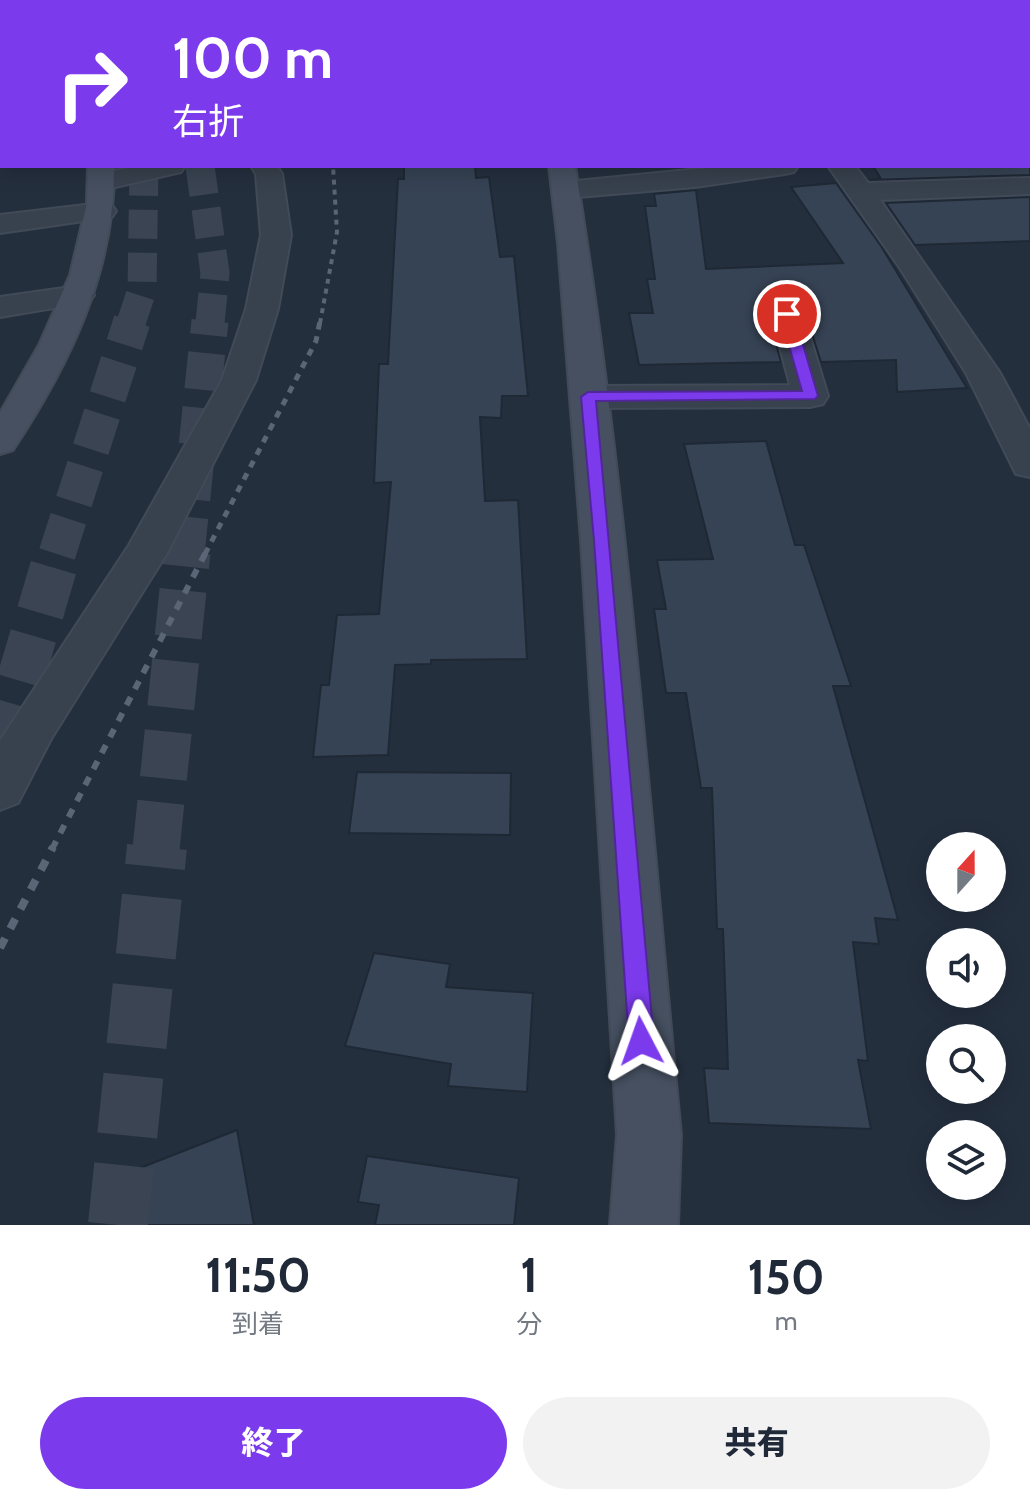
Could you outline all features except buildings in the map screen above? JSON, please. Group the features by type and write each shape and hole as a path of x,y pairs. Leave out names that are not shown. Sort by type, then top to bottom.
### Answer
{"street":[{"path":"0,224 102,186 165,168"},
{"path":"0,788 34,725 146,553 239,380 262,309 276,235 269,174 265,168"},
{"path":"644,1225 649,1135 602,540 564,178 695,179 771,168"},
{"path":"842,168 912,264 983,373 1030,465"},
{"path":"0,442 30,395 78,295 102,186"},
{"path":"860,192 1030,186"},
{"path":"0,307 78,295"},
{"path":"588,397 810,396 787,314"}],"tunnel":[{"path":"131,323 142,290 144,168"},
{"path":"200,168 215,273 210,323"},
{"path":"57,554 132,321"},
{"path":"186,554 210,321"},
{"path":"0,749 58,552"},
{"path":"156,849 187,552"},
{"path":"118,1225 157,847"}],"railway":[{"path":"320,323 337,232 333,168"},
{"path":"205,554 316,341 320,321"},
{"path":"52,849 206,552"},
{"path":"0,948 53,847"}],"route":[{"path":"641,1041 588,397 810,396 787,314"}]}
